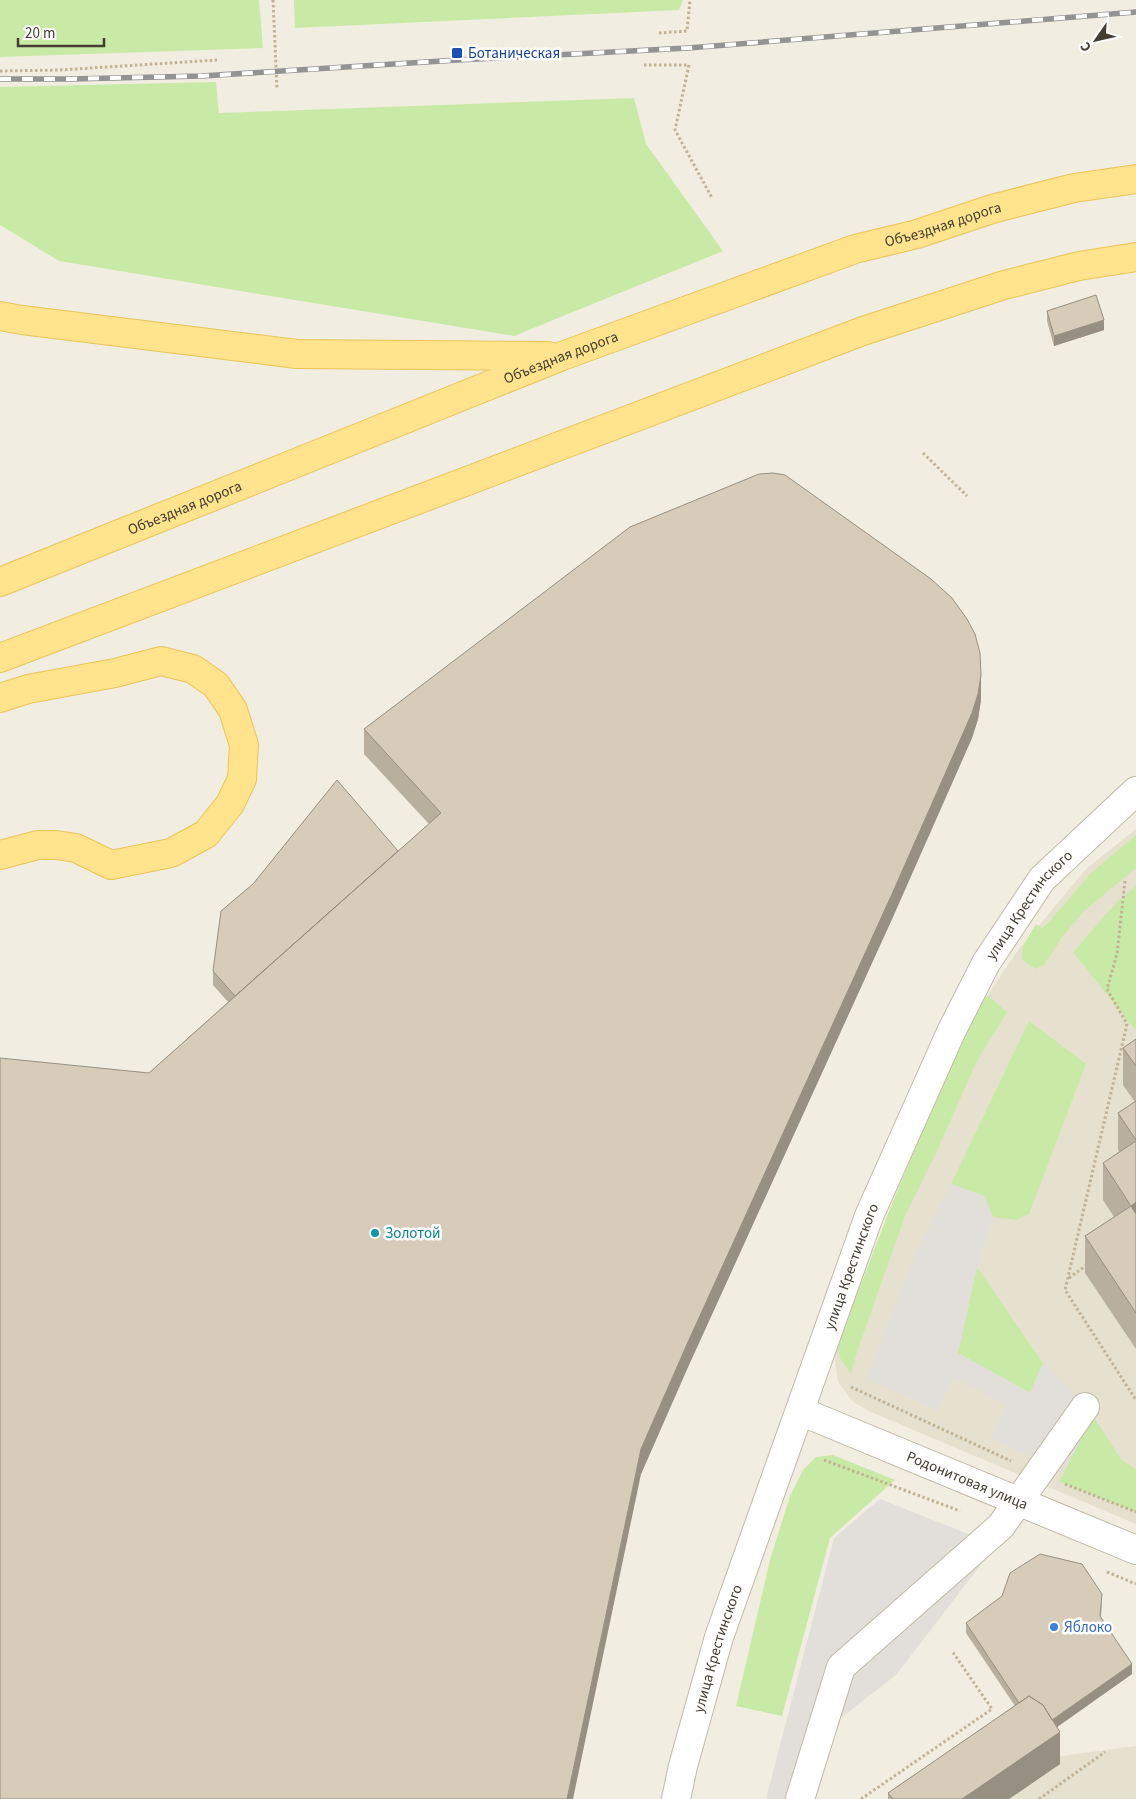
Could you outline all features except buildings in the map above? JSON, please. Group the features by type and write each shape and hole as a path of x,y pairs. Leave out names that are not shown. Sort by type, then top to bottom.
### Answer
{"main road":[{"name":"Объездная дорога","path":"0,582 562,356 855,249 917,234 992,209 1074,188 1136,179"},
{"path":"0,658 863,331 1004,285 1079,266 1136,257"},
{"path":"0,316 297,354 562,356"},
{"path":"0,698 28,690 115,673 161,661 193,669 216,685 233,710 244,744 242,779 230,804 206,834 171,853 112,865 76,848 56,845 38,845 0,855"}],"street":[{"name":"улица Крестинского","path":"676,1799 683,1766 719,1638 869,1216 951,1032 986,963 1042,879 1136,791"},
{"path":"800,1799 841,1667 1001,1526 1085,1408"},
{"name":"Родонитовая улица","path":"800,1411 1136,1550"}],"path":[{"path":"274,0 277,89"},
{"path":"660,33 687,31 690,0"},
{"path":"0,71 60,70 217,60"},
{"path":"644,66 689,65 675,130 712,198"},
{"path":"924,453 967,496"},
{"path":"1125,880 1117,954 1107,989 1127,1024 1065,1290 1136,1400"},
{"path":"1068,1278 1091,1262"},
{"path":"850,1387 1038,1473 1136,1512"},
{"path":"861,1799 992,1709 952,1651"},
{"path":"1039,1799 1105,1752"}],"shaded area":[{"path":"1136,829 1136,1524 871,1412 853,1402 838,1382 834,1352 959,1050 990,992 1016,953 1087,868"},
{"path":"951,1184 984,1196 993,1217 977,1267 958,1353 1030,1393 1043,1363 1093,1416 1062,1473 991,1438 1006,1405 953,1377 937,1411 867,1378 913,1260"},
{"path":"880,1499 996,1545 896,1675 838,1720 816,1799 766,1799 834,1538"},
{"path":"1136,1746 1136,1799 974,1799 1031,1760"}],"green space":[{"path":"0,0 259,0 263,48 0,57"},
{"path":"294,0 683,0 679,10 295,28"},
{"path":"216,82 219,113 634,98 646,144 723,251 514,336 59,261 0,225 0,87"},
{"path":"1136,835 1136,868 1083,912 1063,936 1044,965 1036,969 1022,959 1023,946 1036,924 1042,928 1047,924 1091,873"},
{"path":"1136,886 1136,1031 1073,952 1118,901"},
{"path":"987,995 1007,1012 977,1061 938,1149 905,1216 851,1374 841,1360 837,1346 893,1201 955,1053"},
{"path":"1029,1021 1086,1064 1029,1214 1016,1220 993,1217 984,1196 951,1184"},
{"path":"977,1267 1043,1363 1030,1393 958,1353"},
{"path":"1093,1416 1121,1459 1136,1470 1136,1512 1059,1482"},
{"path":"833,1455 895,1480 830,1538 782,1716 736,1706 770,1560 790,1496 803,1470 816,1457"}],"railway":[{"path":"0,79 202,76 688,48 1136,12"}],"place":[{"name":"Ботаническая","path":"457,53"},
{"name":"Золотой","path":"375,1233"},
{"name":"Яблоко","path":"1054,1627"}]}
